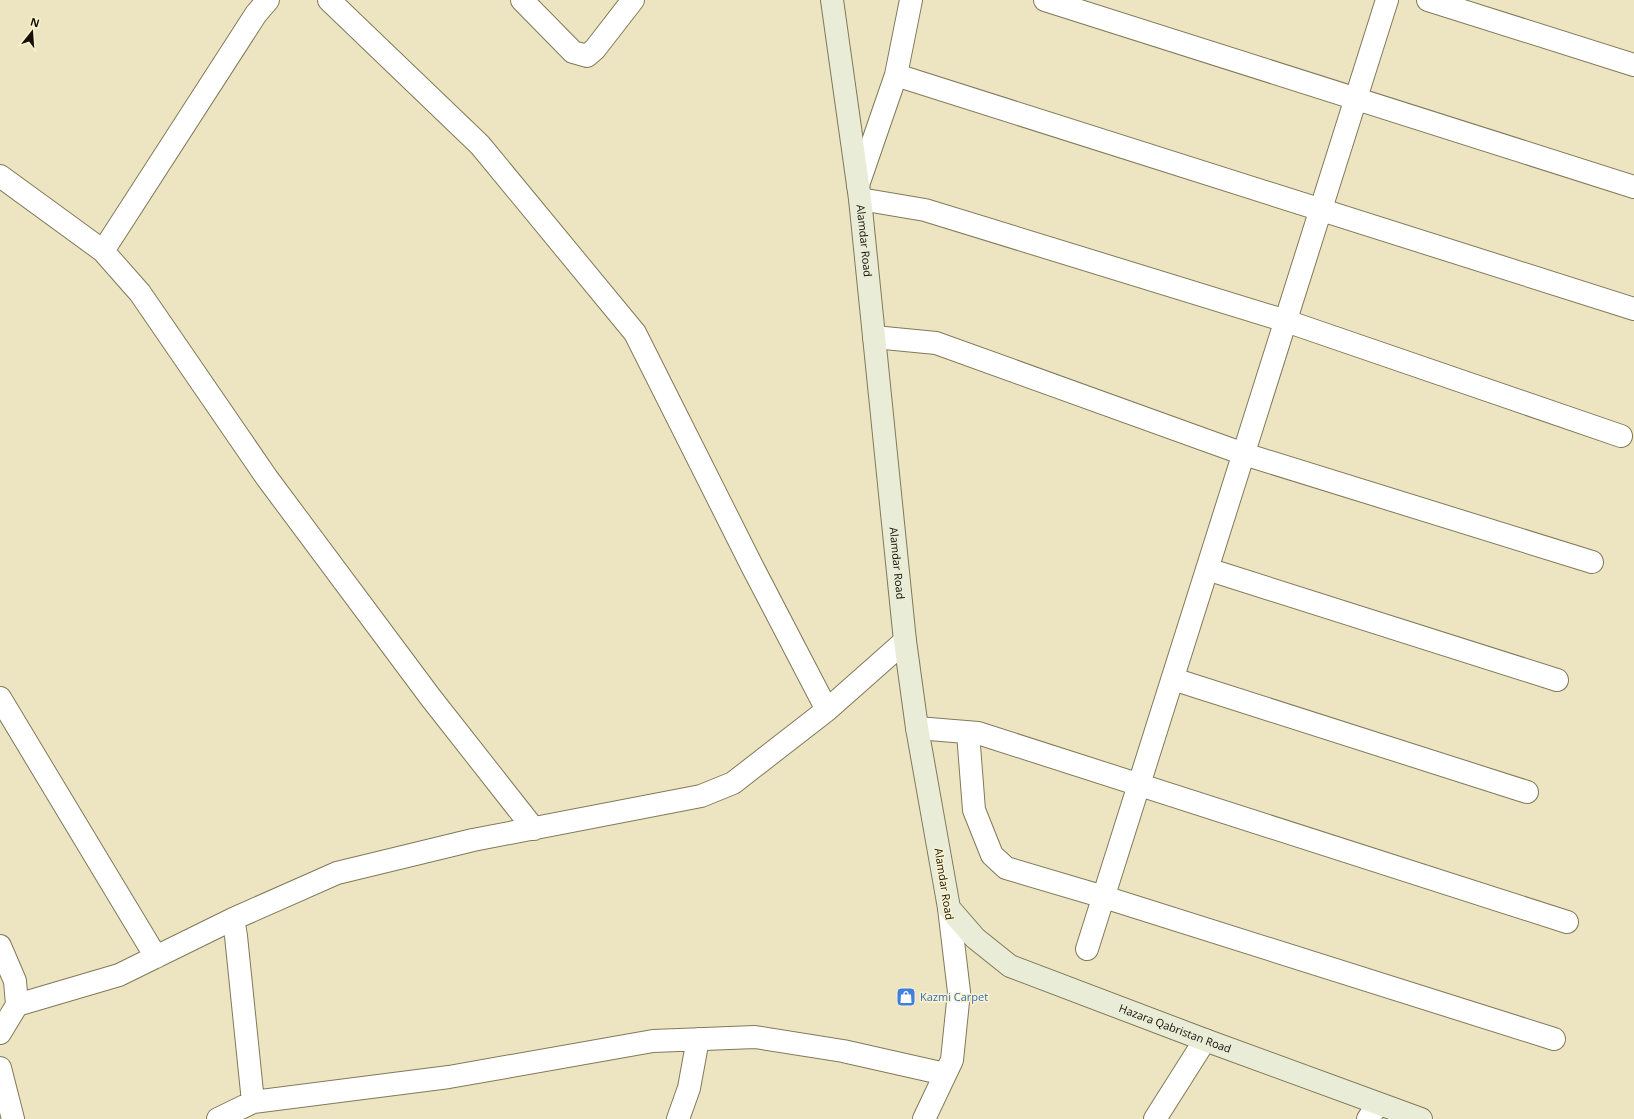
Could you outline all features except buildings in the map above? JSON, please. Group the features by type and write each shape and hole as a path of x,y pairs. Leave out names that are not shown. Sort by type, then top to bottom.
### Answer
{"street":[{"path":"103,251 256,14 268,0"},
{"path":"329,0 480,144 635,333 752,566 827,710"},
{"path":"522,0 573,52 587,56 596,49 633,0"},
{"name":"Alamdar Road","path":"832,0 859,192 905,641 917,728 948,908 959,992 952,1060 924,1119"},
{"path":"911,0 896,75 859,192 925,210 1286,321 1621,436"},
{"path":"1045,0 1634,187"},
{"path":"1087,949 1387,0"},
{"path":"1428,0 1634,65"},
{"path":"896,75 1634,309"},
{"path":"0,176 103,251 140,293 267,478 431,698 534,828"},
{"path":"874,337 936,343 1244,454 1592,562"},
{"path":"1207,569 1557,680"},
{"path":"17,1005 119,975 233,919 337,873 474,840 701,796 733,783 827,710 905,641"},
{"path":"1173,679 1527,792"},
{"path":"0,698 156,957"},
{"path":"917,728 978,733 1139,786 1567,922"},
{"path":"968,733 974,810 992,855 1006,868 1104,896 1554,1038"},
{"name":"Hazara Qabristan Road","path":"948,908 975,938 1010,966 1205,1040 1373,1111 1421,1119"},
{"path":"233,919 253,1102"},
{"path":"0,946 15,981 17,1005 0,1033"},
{"path":"218,1119 253,1102 449,1077 653,1041 755,1037 843,1051 945,1074"},
{"path":"678,1119 689,1088 698,1039"},
{"path":"1155,1119 1205,1040"},
{"path":"0,1068 13,1119"}],"place":[{"name":"Kazmi Carpet","path":"906,997"}]}
